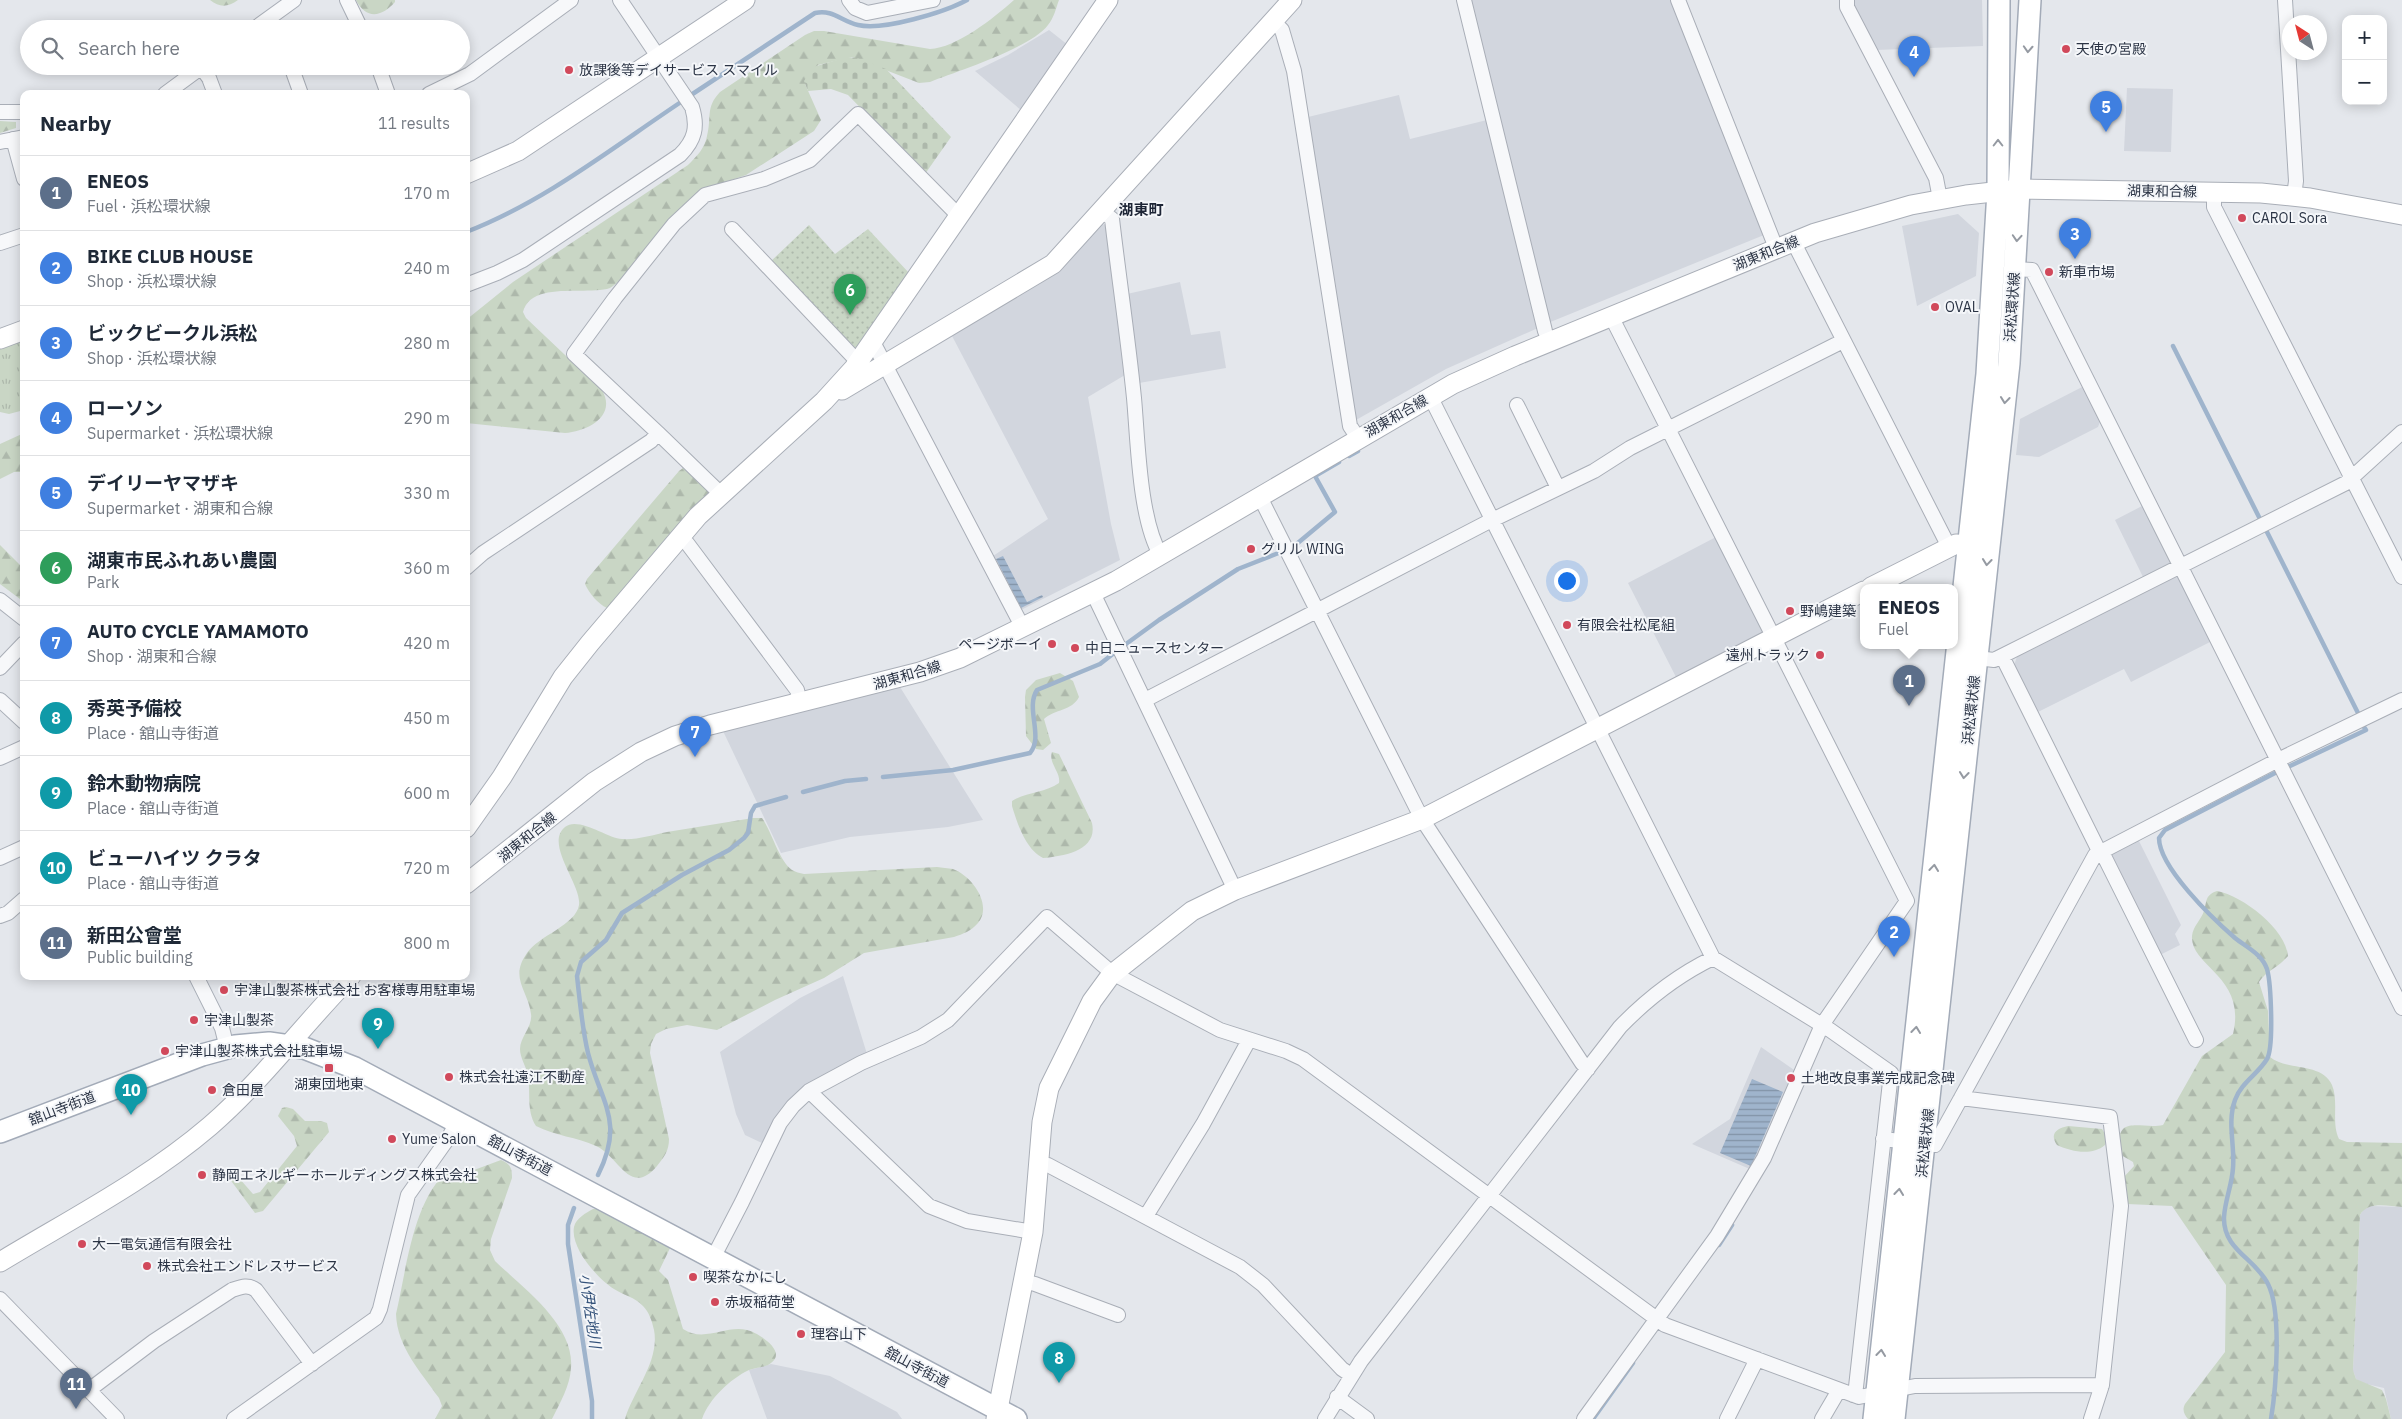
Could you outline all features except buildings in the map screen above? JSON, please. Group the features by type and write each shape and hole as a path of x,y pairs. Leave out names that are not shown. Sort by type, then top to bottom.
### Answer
{"main road":[{"name":"浜松環状線","path":"1955,584 1959,546 1987,374 1998,192 1999,0"},
{"name":"浜松環状線","path":"1894,1419 1898,1390 1904,1141 1977,658 2008,363 2030,0"},
{"name":"浜松環状線","path":"1874,1419 1904,1141 1949,649"},
{"name":"舘山寺街道","path":"0,1132 202,1055 227,1048 252,1044 288,1045 304,1048 338,1059 713,1258 1003,1416"}],"street":[{"path":"276,20 294,0"},
{"path":"347,0 357,20"},
{"path":"470,74 571,0"},
{"path":"470,284 497,274 523,260 680,155 690,145 695,133 696,120 692,107 620,0"},
{"path":"470,172 518,151 745,0"},
{"path":"849,0 855,8 867,13 934,0"},
{"path":"470,822 502,777 572,666 679,537 721,494 824,401 858,362 1108,0"},
{"path":"824,401 1053,264 1292,0"},
{"path":"1464,0 1544,331 1549,341"},
{"path":"1678,0 1785,245 1843,341 1959,546 1877,584"},
{"path":"1847,0 1847,7 1936,178 1940,199"},
{"path":"2285,0 2296,181 2294,196"},
{"path":"1273,21 1282,30 1294,71 1350,426 1358,438"},
{"path":"170,90 191,75"},
{"path":"207,75 214,90"},
{"path":"294,75 300,90"},
{"path":"381,75 387,90"},
{"path":"437,90 468,75"},
{"path":"0,112 20,112"},
{"path":"721,494 574,354 615,298 674,224 705,195 764,179 810,160 858,114 960,216"},
{"path":"12,140 20,165"},
{"name":"湖東和合線","path":"470,881 594,782 641,752 701,728 940,666 1023,628 1161,556 1430,396 1494,364 1785,245 1863,218 1940,199 2020,189 2214,192 2294,196 2402,215"},
{"path":"2214,192 2214,207 2402,578"},
{"path":"1102,211 1112,219 1134,397 1142,485 1154,545 1161,556"},
{"path":"732,229 858,362"},
{"path":"0,243 20,236"},
{"path":"2015,269 2032,270 2402,1008"},
{"path":"1584,1419 1717,1236 1764,1158 1822,1025 1907,902 1611,316"},
{"path":"0,339 20,332"},
{"path":"1145,700 1493,520 1594,471 1630,448 1843,341"},
{"path":"873,342 1023,628"},
{"path":"1430,396 1713,958 1822,1025 1890,1073 1904,1141 1853,1395"},
{"path":"1517,405 1558,488"},
{"path":"1977,658 1994,660 2346,483 2402,432"},
{"path":"470,564 483,553 651,441 658,433"},
{"path":"1260,497 1422,819 1582,1064 1588,1069"},
{"path":"679,537 687,543 797,690 800,703"},
{"path":"1093,593 1235,890"},
{"path":"1003,1416 1023,1281 1033,1232 1043,1111 1049,1088 1092,1001 1112,973 1185,916 1206,903 1235,890 1422,819 1860,593"},
{"path":"0,600 20,616"},
{"path":"0,668 20,647"},
{"path":"2002,656 2196,1040"},
{"path":"0,700 20,718"},
{"path":"1904,1141 1935,1144 2095,855 2278,760 2402,700"},
{"path":"0,758 20,749"},
{"path":"0,858 20,849"},
{"path":"0,916 8,913 20,902"},
{"path":"713,1258 780,1123 793,1106 810,1091 871,1058 921,1037 948,1020 1047,917 1112,973 1211,1026 1286,1051 1303,1059 1665,1325 1859,1397 1915,1386 2102,1385"},
{"path":"1325,1419 1351,1375 1620,1027 1653,994 1692,968 1713,958"},
{"path":"198,980 222,1028 227,1048"},
{"path":"326,980 325,987 333,995"},
{"path":"0,1262 151,1171 191,1142 247,1091 347,980"},
{"path":"1146,1216 1203,1124 1250,1040"},
{"path":"810,1091 930,1206 967,1221 1033,1232"},
{"path":"1961,1098 2110,1117 2121,1206 2102,1385 2091,1419"},
{"path":"234,1419 376,1318 380,1309 408,1195 449,1137 457,1122"},
{"path":"1038,1164 1048,1165 1228,1259 1252,1275 1342,1369 1351,1375"},
{"path":"1023,1281 1118,1316"},
{"path":"89,1390 154,1341 232,1290 246,1286 252,1286 256,1290 312,1364"},
{"path":"0,1299 117,1419"},
{"path":"1727,1419 1757,1359"},
{"path":"1822,1419 1839,1390"},
{"path":"1337,1396 1367,1419"}],"shaded area":[{"path":"1469,0 1671,0 1764,235 1548,323"},
{"path":"1853,0 1982,0 1983,46 1876,50 1853,5"},
{"path":"1049,30 1068,45 1022,111 975,71 1008,55"},
{"path":"2127,88 2173,89 2171,152 2124,151"},
{"path":"1399,95 1410,139 1487,120 1538,328 1446,369 1356,420 1308,117"},
{"path":"1958,214 1979,233 1976,276 1917,306 1902,226"},
{"path":"1101,224 1106,225 1125,375 1088,397 1111,524 1120,560 1021,610 993,556 1048,519 951,334"},
{"path":"1180,282 1191,335 1220,331 1226,368 1139,383 1127,294"},
{"path":"2084,386 2101,419 2098,427 2039,457 2016,455 2020,419"},
{"path":"2144,505 2172,562 2171,566 2144,579 2115,520"},
{"path":"1716,537 1764,631 1762,635 1677,679 1628,583"},
{"path":"2176,576 2180,577 2212,641 2131,682 2124,669 2036,713 2013,668 2018,654"},
{"path":"900,687 983,820 948,827 850,837 781,853 723,731"},
{"path":"2138,839 2181,925 2175,934 2180,945 2158,956 2107,855"},
{"path":"843,976 867,1054 817,1081 764,1144 745,1135 736,1114 720,1052 800,998"},
{"path":"1761,1047 1797,1072 1752,1170 1692,1144 1730,1119"},
{"path":"2372,1206 2402,1207 2402,1419 2391,1419 2384,1388 2362,1383 2356,1379 2353,1370 2360,1215 2364,1209"},
{"path":"771,1364 830,1376 897,1412 902,1419 767,1419 749,1370"}],"green space":[{"path":"210,0 238,0 224,6"},
{"path":"356,0 395,0 395,2 385,11 374,14 364,11"},
{"path":"1014,0 1059,0 1048,25 1039,34 993,58 930,82 919,83 852,57 818,65 805,84 821,120 814,131 746,175 711,187 612,287 600,290 548,292 528,302 523,312 526,318 602,390 606,399 606,407 598,421 583,429 565,433 470,423 470,317 513,282 688,165 706,140 712,103 720,92 805,35 814,31 824,31 930,49 963,38"},
{"path":"847,57 857,58 886,69 951,137 925,174 848,95 831,89 808,91 804,81 813,67"},
{"path":"0,121 16,122 16,128 0,133"},
{"path":"809,225 835,254 868,229 910,274 855,355 769,263"},
{"path":"20,342 20,411 9,414 0,412 0,349"},
{"path":"20,435 20,472 14,472 0,479 0,444"},
{"path":"683,468 706,488 709,492 707,496 611,606 607,608 597,601 589,591 585,584 587,579"},
{"path":"0,545 20,565 20,599 0,584"},
{"path":"1060,673 1073,681 1079,697 1072,705 1044,719 1051,743 1043,750 1036,749 1026,736 1026,690 1036,680"},
{"path":"1052,752 1059,754 1092,823 1093,832 1090,840 1078,850 1043,858 1027,843 1014,813 1012,801 1048,789 1059,783 1051,756"},
{"path":"762,818 783,860 792,870 804,874 937,867 953,869 967,878 978,892 982,900 982,916 973,928 954,937 864,953 824,978 775,1000 717,1030 687,1025 666,1029 656,1034 651,1044 650,1053 669,1143 664,1157 648,1175 639,1178 632,1176 596,1146 536,1126 531,1114 528,1075 520,1049 530,1023 531,1014 521,984 520,970 522,962 532,947 571,919 579,905 575,887 561,854 560,834 565,827 577,824 593,828 616,838 633,839"},
{"path":"2217,891 2239,899 2262,915 2280,935 2285,946 2288,956 2259,982 2268,1011 2270,1057 2285,1064 2312,1070 2327,1078 2334,1092 2336,1126 2339,1139 2347,1142 2402,1143 2402,1207 2373,1206 2363,1211 2360,1215 2353,1370 2356,1379 2382,1390 2391,1419 2188,1419 2184,1412 2185,1404 2225,1352 2226,1285 2172,1206 2127,1204 2123,1178 2134,1166 2133,1162 2121,1155 2119,1142 2121,1133 2130,1126 2163,1125 2202,1056 2233,1034 2235,1014 2232,999 2226,986 2194,947 2192,936 2204,911 2207,899 2210,894"},
{"path":"282,1108 293,1109 305,1121 327,1123 329,1132 263,1211 255,1213 226,1174 232,1170 253,1194 260,1192 297,1146 294,1136 278,1116"},
{"path":"2068,1126 2102,1129 2107,1137 2105,1145 2094,1151 2082,1152 2069,1150 2057,1145 2054,1138 2055,1132"},
{"path":"501,1160 510,1166 512,1178 491,1239 490,1250 495,1261 545,1308 556,1322 565,1337 570,1352 571,1368 569,1381 552,1419 435,1419 442,1406 439,1398 411,1359 397,1326 396,1314 413,1237 427,1199 436,1183 448,1171 474,1170"},
{"path":"593,1209 604,1209 671,1246 659,1271 668,1280 683,1329 699,1334 739,1329 747,1330 763,1338 774,1348 775,1358 771,1363 749,1370 728,1384 715,1397 702,1419 625,1419 650,1364 655,1342 654,1330 650,1317 643,1306 600,1278 586,1262 576,1244 574,1235 575,1224 579,1218"}],"water":[{"path":"1003,556 1027,602 1042,595 1043,597 1021,608 996,559"},
{"path":"1752,1079 1783,1092 1751,1166 1720,1153"}],"waterway":[{"path":"691,95 815,13 832,14 858,25 882,25 929,15 967,0"},
{"path":"470,230 523,206 550,190 681,102"},
{"path":"2173,346 2260,519"},
{"path":"1349,456 1358,451"},
{"path":"1293,547 1335,512 1315,476 1339,462"},
{"path":"2267,532 2358,713"},
{"path":"1126,644 1159,620 1238,569 1281,552"},
{"path":"883,777 953,770 1030,753 1035,739 1033,705 1037,690 1100,664 1114,653"},
{"path":"2290,766 2366,730 2364,727"},
{"path":"2271,1419 2277,1350 2275,1312 2272,1296 2268,1284 2262,1275 2234,1246 2229,1238 2225,1228 2224,1217 2233,1168 2231,1125 2235,1100 2241,1089 2267,1059 2271,1042 2271,1000 2267,969 2253,951 2213,918 2188,891 2168,863 2161,850 2159,838 2165,830 2275,773"},
{"path":"803,792 845,781 866,779"},
{"path":"598,1175 610,1140 610,1126 608,1112 593,1070 584,1034 577,976 581,962 606,940 622,913 682,875 729,850 744,838 748,833 751,813 755,806 786,797"},
{"name":"小伊佐地川","path":"574,1208 568,1225 568,1244 592,1401 592,1419"},
{"path":"1719,1245 1732,1225"},
{"path":"1593,1419 1633,1363"}],"place":[{"name":"天使の宮殿","path":"2066,49"},
{"name":"放課後等デイサービス スマイル","path":"569,70"},
{"name":"ローソン","path":"1914,77"},
{"name":"デイリーヤマザキ","path":"2106,132"},
{"name":"CAROL Sora","path":"2242,218"},
{"name":"ビックビークル浜松","path":"2075,259"},
{"name":"新車市場","path":"2049,272"},
{"name":"OVAL","path":"1935,307"},
{"name":"湖東市民ふれあい農園","path":"850,315"},
{"name":"グリル WING","path":"1251,549"},
{"name":"野嶋建築","path":"1790,611"},
{"name":"有限会社松尾組","path":"1567,625"},
{"name":"ページボーイ","path":"1052,644"},
{"name":"中日ニュースセンター","path":"1075,648"},
{"name":"遠州トラック","path":"1820,655"},
{"name":"ENEOS","path":"1909,706"},
{"name":"AUTO CYCLE YAMAMOTO","path":"695,757"},
{"name":"BIKE CLUB HOUSE","path":"1894,957"},
{"name":"宇津山製茶株式会社 お客様専用駐車場","path":"224,990"},
{"name":"宇津山製茶","path":"194,1020"},
{"name":"鈴木動物病院","path":"378,1049"},
{"name":"宇津山製茶株式会社駐車場","path":"165,1051"},
{"name":"湖東団地東","path":"329,1068"},
{"name":"株式会社遠江不動産","path":"449,1077"},
{"name":"土地改良事業完成記念碑","path":"1791,1078"},
{"name":"倉田屋","path":"212,1090"},
{"name":"ビューハイツ クラタ","path":"131,1115"},
{"name":"Yume Salon","path":"392,1139"},
{"name":"静岡エネルギーホールディングス株式会社","path":"202,1175"},
{"name":"大一電気通信有限会社","path":"82,1244"},
{"name":"株式会社エンドレスサービス","path":"147,1266"},
{"name":"喫茶なかにし","path":"693,1277"},
{"name":"赤坂稲荷堂","path":"715,1302"},
{"name":"理容山下","path":"801,1334"},
{"name":"秀英予備校","path":"1059,1383"},
{"name":"新田公會堂","path":"76,1409"}],"district":[{"name":"湖東町","path":"1141,210"}]}
